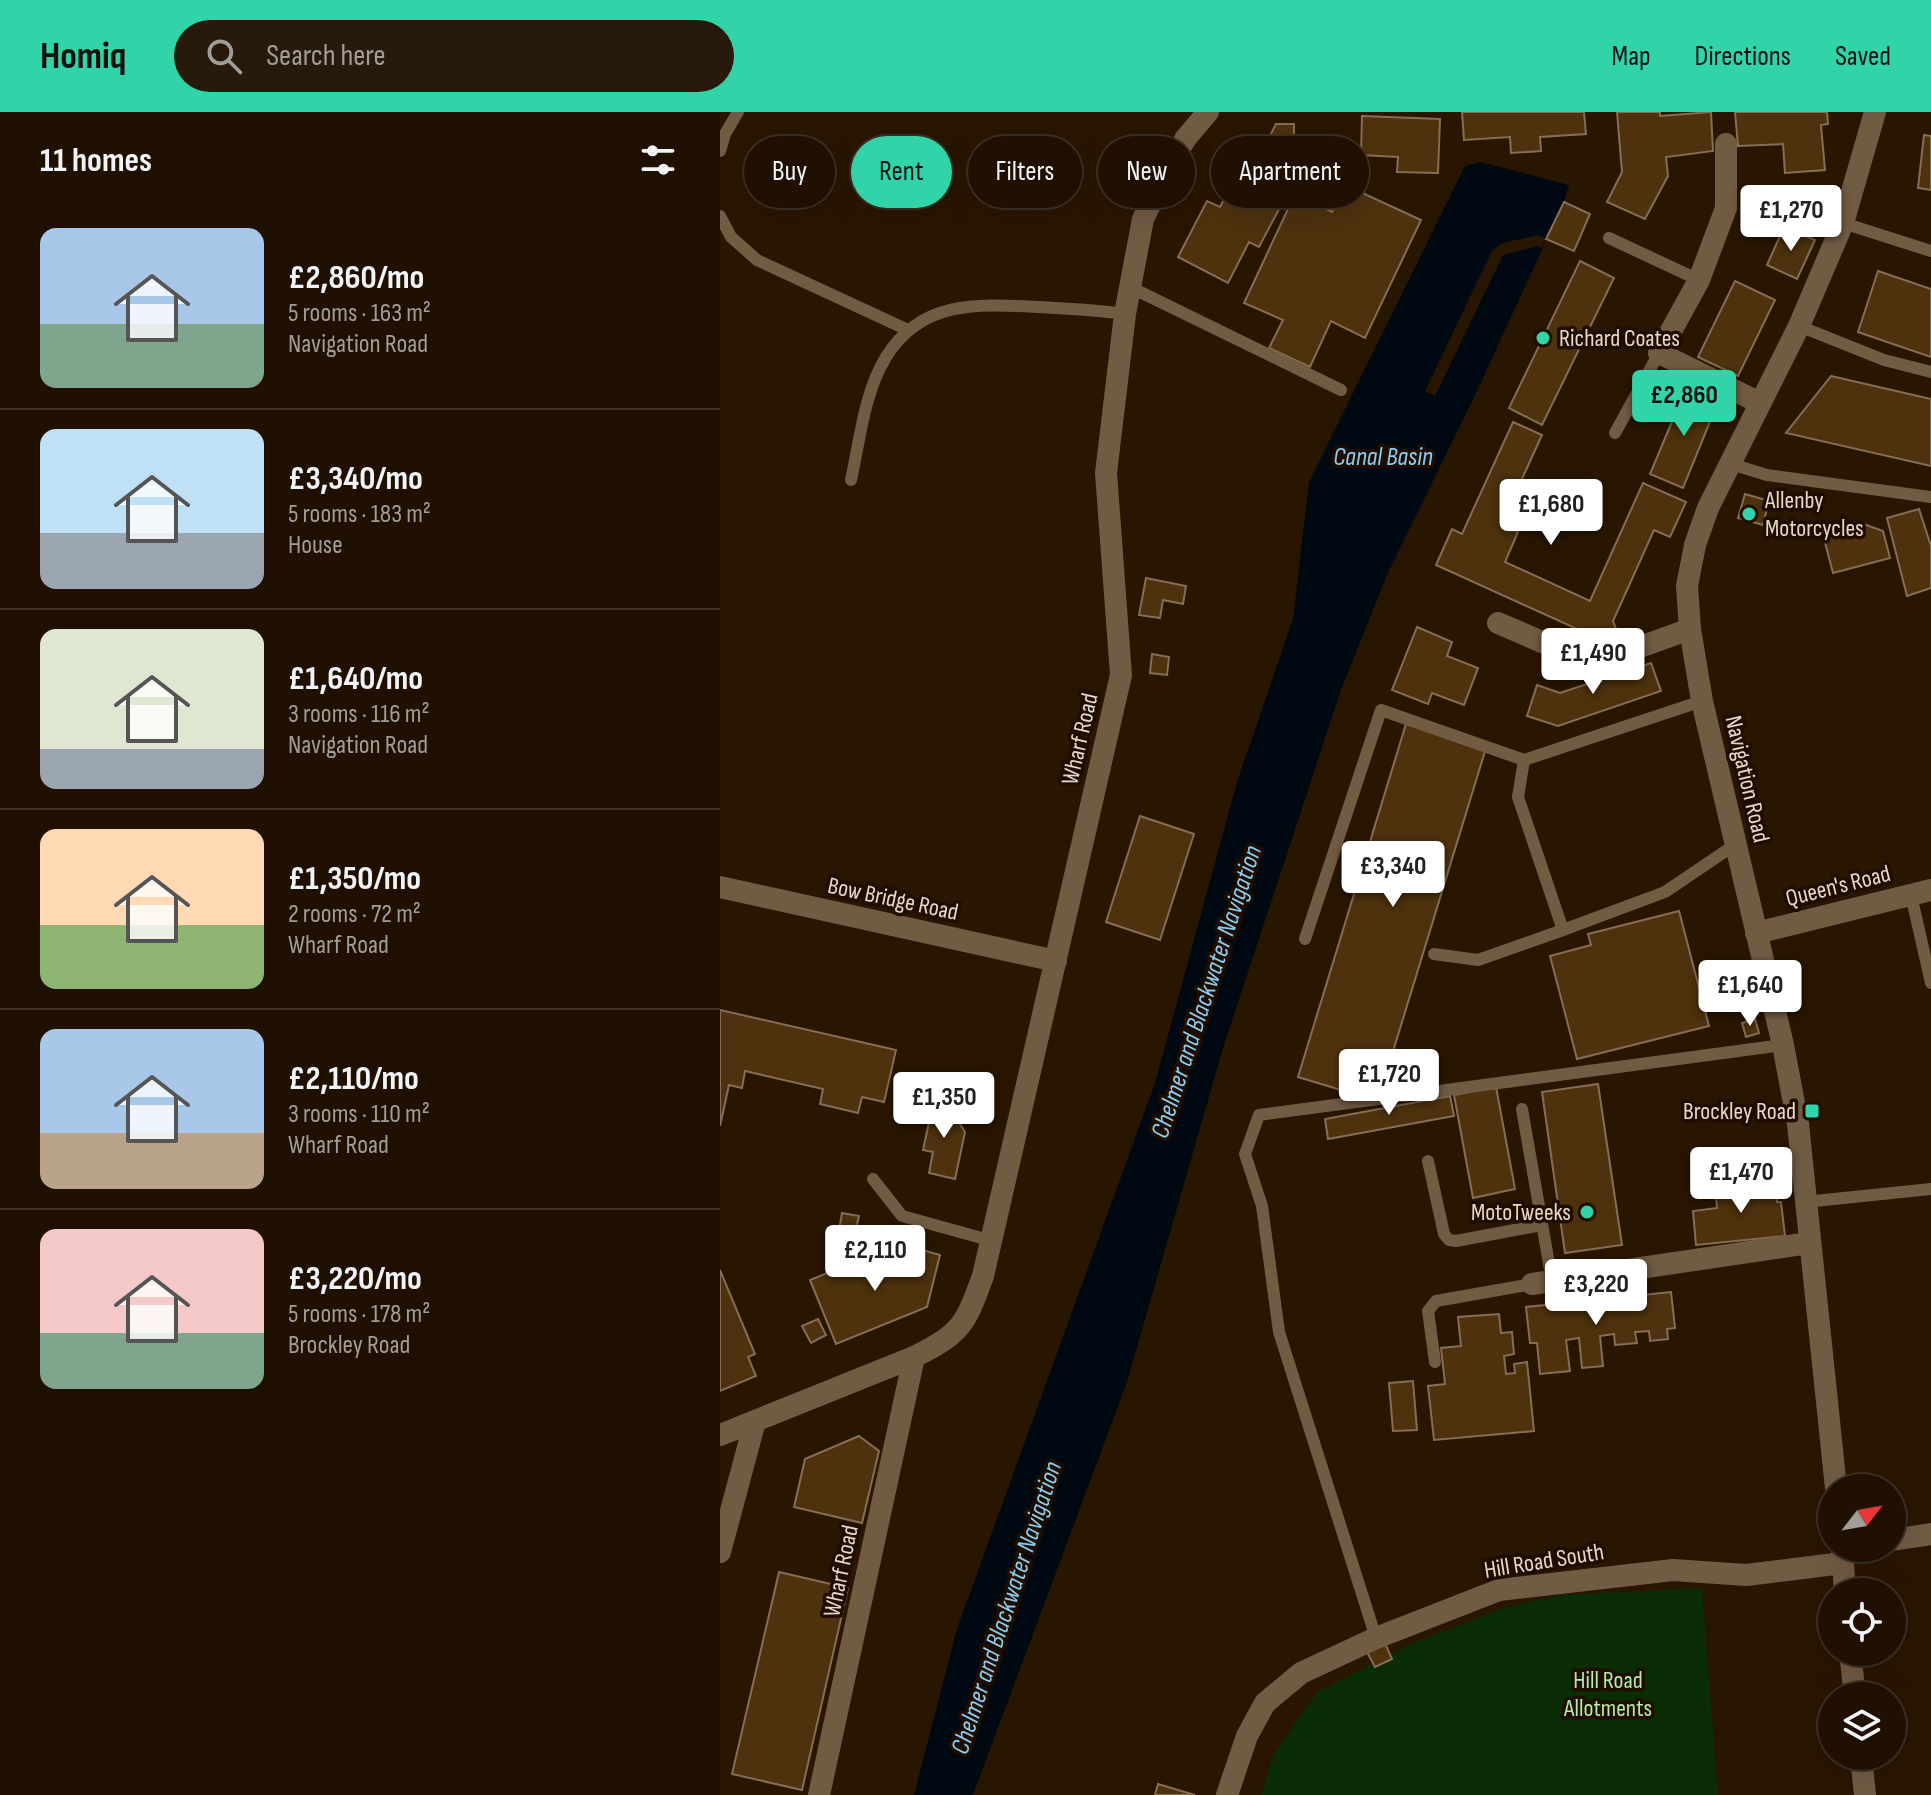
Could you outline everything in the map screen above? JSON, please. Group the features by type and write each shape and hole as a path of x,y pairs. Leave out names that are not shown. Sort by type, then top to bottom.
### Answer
{"street":[{"name":"Wharf Road","path":"720,1435 933,1348 965,1322 983,1276 1121,675 1106,473 1125,314 1143,219 1155,191 1186,138 1208,112"},
{"name":"Navigation Road","path":"1834,1474 1798,1124 1783,1045 1702,701 1690,629 1687,586 1695,545 1708,508 1799,326 1843,223 1875,112"},
{"path":"1726,144 1726,208 1699,280 1659,353 1760,403"},
{"path":"1498,623 1593,664 1690,629"},
{"name":"Bow Bridge Road","path":"720,887 1056,961"},
{"name":"Queen's Road","path":"1756,933 1921,893"},
{"path":"1542,1283 1809,1243"},
{"name":"Wharf Road","path":"819,1795 914,1357"},
{"path":"720,1552 755,1421"},
{"path":"1906,1538 1931,1534"},
{"name":"Hill Road South","path":"1230,1787 1247,1736 1265,1703 1301,1673 1376,1638 1499,1590 1673,1570 1746,1575 1818,1560"},
{"path":"1862,1770 1865,1795"}],"lane":[{"path":"720,151 725,134 738,112"},
{"path":"720,216 731,237 757,260 908,330"},
{"path":"1843,223 1931,251"},
{"path":"1609,238 1699,280"},
{"path":"1130,287 1341,390"},
{"path":"851,480 870,391 886,357 908,330 936,314 996,303 1125,314"},
{"path":"1799,326 1884,360 1931,372"},
{"path":"1615,433 1659,353"},
{"path":"1731,464 1767,475 1931,497"},
{"path":"1305,939 1381,710 1524,760 1702,701"},
{"path":"1524,760 1518,797 1563,930"},
{"path":"1434,954 1478,960 1563,930 1665,892 1736,844"},
{"path":"1921,893 1931,983"},
{"path":"1376,1638 1279,1332 1262,1206 1245,1154 1259,1115 1783,1045"},
{"path":"1435,1362 1428,1311 1430,1305 1436,1301 1542,1283 1542,1225 1522,1109"},
{"path":"1428,1161 1444,1234 1449,1240 1542,1225"},
{"path":"873,1179 902,1216 989,1240"},
{"path":"1805,1202 1931,1189"}],"green space":[{"name":"Hill Road Allotments","path":"1702,1588 1718,1795 1261,1795 1273,1756 1317,1692 1411,1644 1504,1608 1560,1595"}],"water":[{"name":"Canal Basin","path":"1481,162 1569,185 1564,202 1388,573 1341,690 1223,1048 1127,1382 973,1795 914,1795 957,1629 1155,1083 1237,782 1293,619 1309,482 1465,166"}],"pier":[{"path":"1538,235 1546,239 1542,248 1537,246 1503,255 1435,396 1425,391 1492,251 1502,243"}],"building":[{"path":"1462,112 1584,112 1586,134 1540,137 1541,151 1511,153 1510,137 1464,140"},
{"path":"1617,112 1660,112 1660,116 1711,112 1713,151 1666,157 1668,176 1645,219 1607,202 1622,172"},
{"path":"1735,112 1827,112 1828,124 1821,125 1825,170 1785,173 1783,144 1738,146"},
{"path":"1362,116 1440,119 1438,173 1397,172 1398,157 1369,155 1369,136 1361,136"},
{"path":"1276,124 1294,124 1294,136 1270,136"},
{"path":"1924,135 1931,136 1931,190 1918,188"},
{"path":"1369,196 1421,220 1365,338 1331,321 1310,367 1269,348 1283,320 1244,303 1288,208 1324,208 1332,212 1334,208 1369,208"},
{"path":"1207,201 1211,203 1211,208 1280,208 1259,247 1249,242 1228,283 1178,257"},
{"path":"1564,202 1590,214 1574,251 1546,239"},
{"path":"1784,227 1815,240 1797,279 1767,265"},
{"path":"1580,261 1614,278 1542,425 1509,408"},
{"path":"1878,271 1931,289 1931,357 1858,332"},
{"path":"1735,281 1775,300 1738,376 1698,357"},
{"path":"1831,376 1931,399 1931,466 1786,433"},
{"path":"1686,388 1718,402 1683,488 1650,474"},
{"path":"1513,422 1542,435 1501,525 1518,532 1505,562 1590,601 1643,483 1686,502 1670,537 1654,530 1613,621 1619,637 1592,647 1586,633 1436,565 1452,529 1462,534"},
{"path":"1745,494 1769,501 1763,525 1738,518"},
{"path":"1919,509 1931,546 1931,588 1907,596 1887,518"},
{"path":"1858,522 1883,531 1890,558 1833,573 1822,531"},
{"path":"1146,578 1186,586 1183,604 1163,600 1160,618 1139,615"},
{"path":"1417,627 1452,642 1447,656 1478,668 1464,705 1432,693 1428,704 1392,690"},
{"path":"1152,654 1169,657 1167,675 1150,673"},
{"path":"1651,663 1661,691 1558,726 1527,716 1537,685 1560,693"},
{"path":"1406,724 1486,748 1383,1084 1347,1073 1341,1090 1298,1077"},
{"path":"1140,816 1194,834 1160,940 1106,922"},
{"path":"1679,911 1709,1026 1577,1059 1550,956 1591,945 1588,934"},
{"path":"720,1010 896,1050 884,1102 862,1097 858,1113 820,1104 823,1089 745,1071 742,1088 729,1085 720,1126"},
{"path":"1755,1019 1759,1033 1746,1037 1742,1023"},
{"path":"1598,1084 1622,1245 1565,1253 1542,1092"},
{"path":"1496,1087 1515,1189 1473,1198 1454,1095"},
{"path":"1450,1096 1454,1116 1328,1139 1325,1119"},
{"path":"934,1099 946,1101 965,1132 955,1179 929,1173 933,1152 923,1150"},
{"path":"1774,1180 1777,1202 1781,1202 1785,1236 1696,1245 1693,1211 1717,1208 1715,1186"},
{"path":"842,1213 859,1216 855,1233 839,1230"},
{"path":"901,1244 940,1255 927,1307 836,1344 810,1280 852,1263 893,1274"},
{"path":"720,1270 755,1354 748,1357 756,1376 720,1391"},
{"path":"1671,1292 1675,1328 1667,1329 1668,1339 1650,1341 1649,1331 1635,1332 1637,1343 1615,1345 1614,1334 1600,1336 1603,1366 1582,1368 1579,1338 1566,1340 1570,1371 1540,1374 1537,1343 1530,1343 1526,1307"},
{"path":"1499,1314 1501,1333 1512,1332 1514,1354 1504,1356 1506,1374 1515,1373 1514,1364 1527,1362 1534,1431 1434,1440 1428,1386 1445,1384 1441,1348 1461,1346 1458,1317"},
{"path":"818,1319 826,1335 811,1343 802,1326"},
{"path":"1413,1381 1417,1430 1393,1431 1389,1383"},
{"path":"859,1436 879,1451 862,1523 794,1507 805,1459"},
{"path":"779,1572 848,1588 802,1790 732,1774"},
{"path":"1385,1643 1392,1659 1375,1667 1367,1652"},
{"path":"1158,1784 1178,1790 1195,1795 1155,1795"}],"place":[{"name":"Richard Coates","path":"1543,338"},
{"name":"Allenby Motorcycles","path":"1749,514"},
{"name":"Brockley Road","path":"1812,1111"},
{"name":"MotoTweeks","path":"1587,1212"}],"water label":[{"name":"Chelmer and Blackwater Navigation","path":"1207,992"},
{"name":"Chelmer and Blackwater Navigation","path":"1007,1608"}]}
